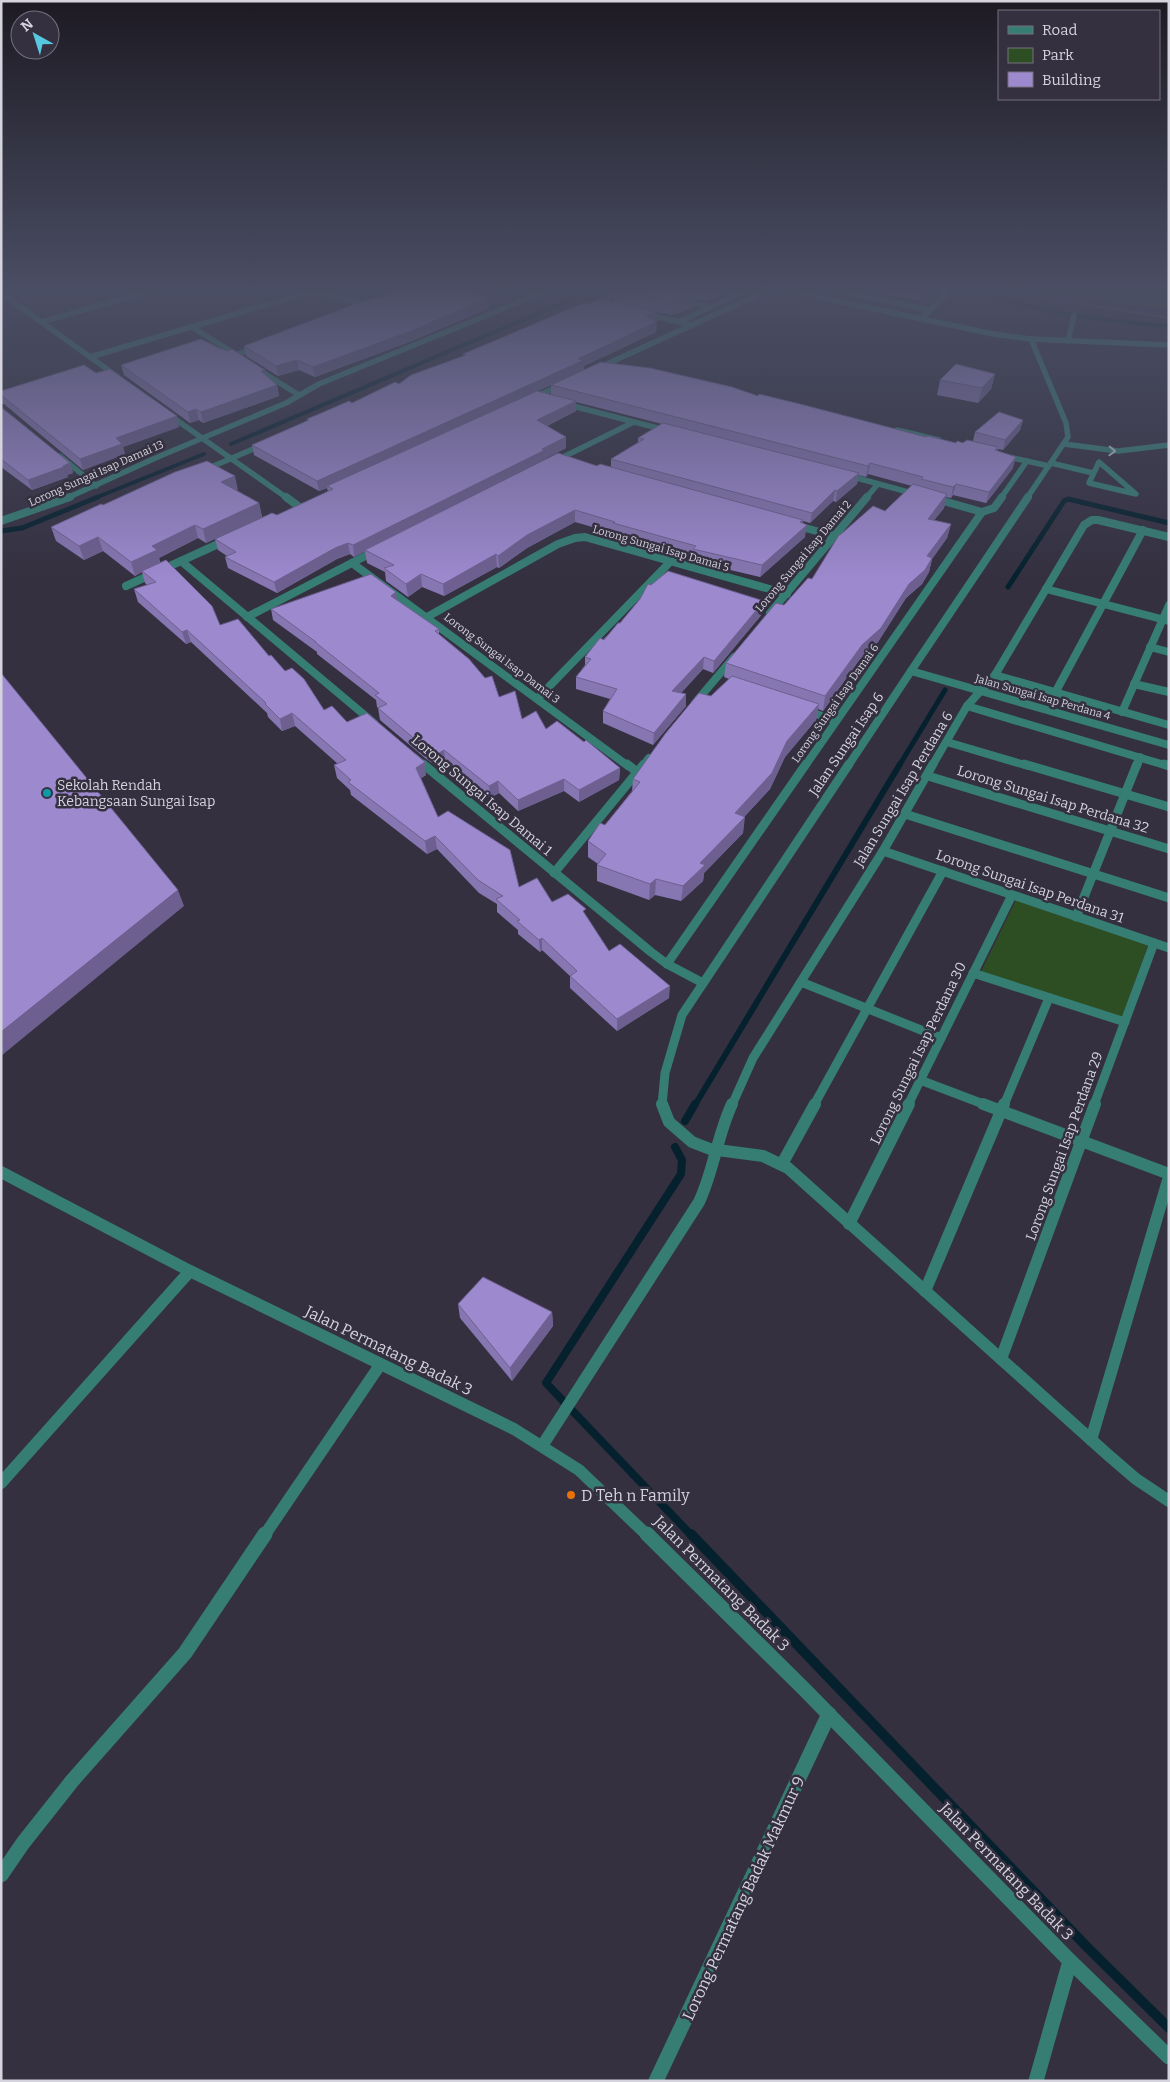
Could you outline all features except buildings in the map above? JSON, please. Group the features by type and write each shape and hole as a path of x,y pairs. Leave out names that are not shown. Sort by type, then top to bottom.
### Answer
{"street":[{"path":"282,384 299,395"},
{"name":"Lorong Sungai Isap Damai 13","path":"1,521 37,511 96,486 299,395 319,384"},
{"path":"527,400 563,384"},
{"path":"1050,384 1066,423 1068,437 1064,444 1118,452 1169,446"},
{"path":"536,396 545,399"},
{"path":"554,401 681,434"},
{"path":"162,409 298,506"},
{"path":"548,465 634,422"},
{"path":"892,429 950,443"},
{"path":"194,474 276,439"},
{"name":"Jalan Sungai Isap 6","path":"782,1164 765,1156 717,1151 696,1145 685,1138 671,1122 662,1106 673,1037 682,1015 911,670 1064,444"},
{"path":"52,450 96,486"},
{"path":"998,454 1093,473"},
{"path":"556,460 566,463"},
{"name":"Lorong Sungai Isap Damai 6","path":"666,964 982,512 994,508 1027,461"},
{"path":"1098,462 1136,494 1088,483 1093,473 1098,462"},
{"path":"840,474 982,512"},
{"name":"Lorong Sungai Isap Damai 2","path":"762,623 878,484"},
{"path":"289,510 307,502"},
{"name":"Jalan Sungai Isap Perdana 6","path":"542,1446 699,1202 709,1181 728,1112 753,1058 883,851 968,706 995,675 1087,522 1098,520 1169,536"},
{"path":"787,523 835,536"},
{"path":"1055,693 1143,530"},
{"path":"126,586 235,536"},
{"name":"Lorong Sungai Isap Damai 5","path":"427,617 558,544 576,538 594,538 786,594"},
{"path":"247,617 388,545"},
{"path":"181,561 385,732"},
{"path":"538,699 671,561"},
{"name":"Lorong Sungai Isap Damai 3","path":"352,563 637,772"},
{"path":"1046,589 1166,620"},
{"path":"1122,712 1150,647 1166,620 1169,605"},
{"path":"1150,647 1169,652"},
{"path":"688,711 738,652"},
{"name":"Jalan Sungai Isap Perdana 4","path":"911,670 1169,745"},
{"path":"995,675 1169,725"},
{"path":"714,680 723,683"},
{"path":"1134,684 1169,692"},
{"path":"968,706 1169,766"},
{"path":"799,708 836,721"},
{"path":"947,742 1169,807"},
{"path":"554,873 656,749"},
{"name":"Lorong Sungai Isap Damai 1","path":"408,752 666,964 703,984"},
{"path":"1076,916 1140,757"},
{"name":"Lorong Sungai Isap Perdana 32","path":"928,776 1169,849"},
{"path":"905,814 1169,898"},
{"name":"Lorong Sungai Isap Perdana 31","path":"883,851 1169,948"},
{"path":"943,871 782,1164 1136,1480 1169,1502"},
{"name":"Lorong Sungai Isap Perdana 30","path":"849,1224 1012,895"},
{"name":"Lorong Sungai Isap Perdana 29","path":"1001,1359 1154,943"},
{"path":"973,973 1125,1022"},
{"path":"801,982 941,1038"},
{"path":"925,1291 1049,998"},
{"path":"920,1080 1082,1140 1169,1175 1091,1440"},
{"name":"Jalan Permatang Badak 3","path":"1,1172 190,1271 380,1366 514,1429 579,1470 611,1498 830,1714 1070,1961 1169,2057"},
{"path":"1,1483 190,1271"},
{"path":"1,1874 23,1843 72,1782 185,1653 380,1366"},
{"name":"Lorong Permatang Badak Makmur 9","path":"656,2081 830,1714"},
{"path":"1036,2081 1070,1961"}],"green space":[{"path":"1016,900 1148,945 1122,1018 981,972"}],"waterway":[{"path":"231,444 372,384"},
{"path":"95,498 204,454"},
{"path":"1,531 22,528 98,497"},
{"path":"1008,587 1064,501 1068,499 1169,523"},
{"path":"899,766 945,690"},
{"path":"695,1105 900,764"},
{"path":"685,1121 695,1104"},
{"path":"675,1147 682,1160 681,1174 546,1383 692,1536"},
{"path":"691,1534 1087,1947 1169,2028"}],"place":[{"name":"Sekolah Rendah Kebangsaan Sungai Isap","path":"47,793"},
{"name":"D Teh n Family","path":"571,1495"}]}
